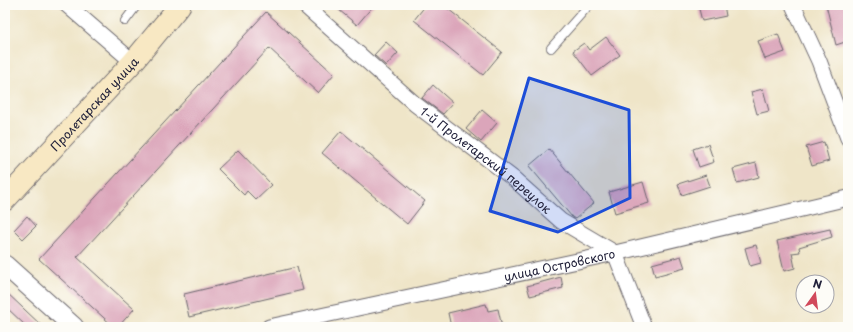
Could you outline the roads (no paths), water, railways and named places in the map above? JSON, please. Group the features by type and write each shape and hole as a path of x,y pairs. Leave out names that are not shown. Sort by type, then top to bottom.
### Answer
{"main road":[{"name":"Пролетарская улица","path":"6,197 133,62 180,5"}],"street":[{"path":"66,5 133,62"},
{"name":"1-й Пролетарский переулок","path":"304,5 415,104 514,179 561,221 616,253"},
{"path":"793,5 819,61 848,138"},
{"name":"улица Островского","path":"270,327 616,253 848,198"},
{"path":"616,253 644,327"},
{"path":"5,265 74,327"}],"lane":[{"path":"125,21 137,5"},
{"path":"551,48 589,5"}]}
